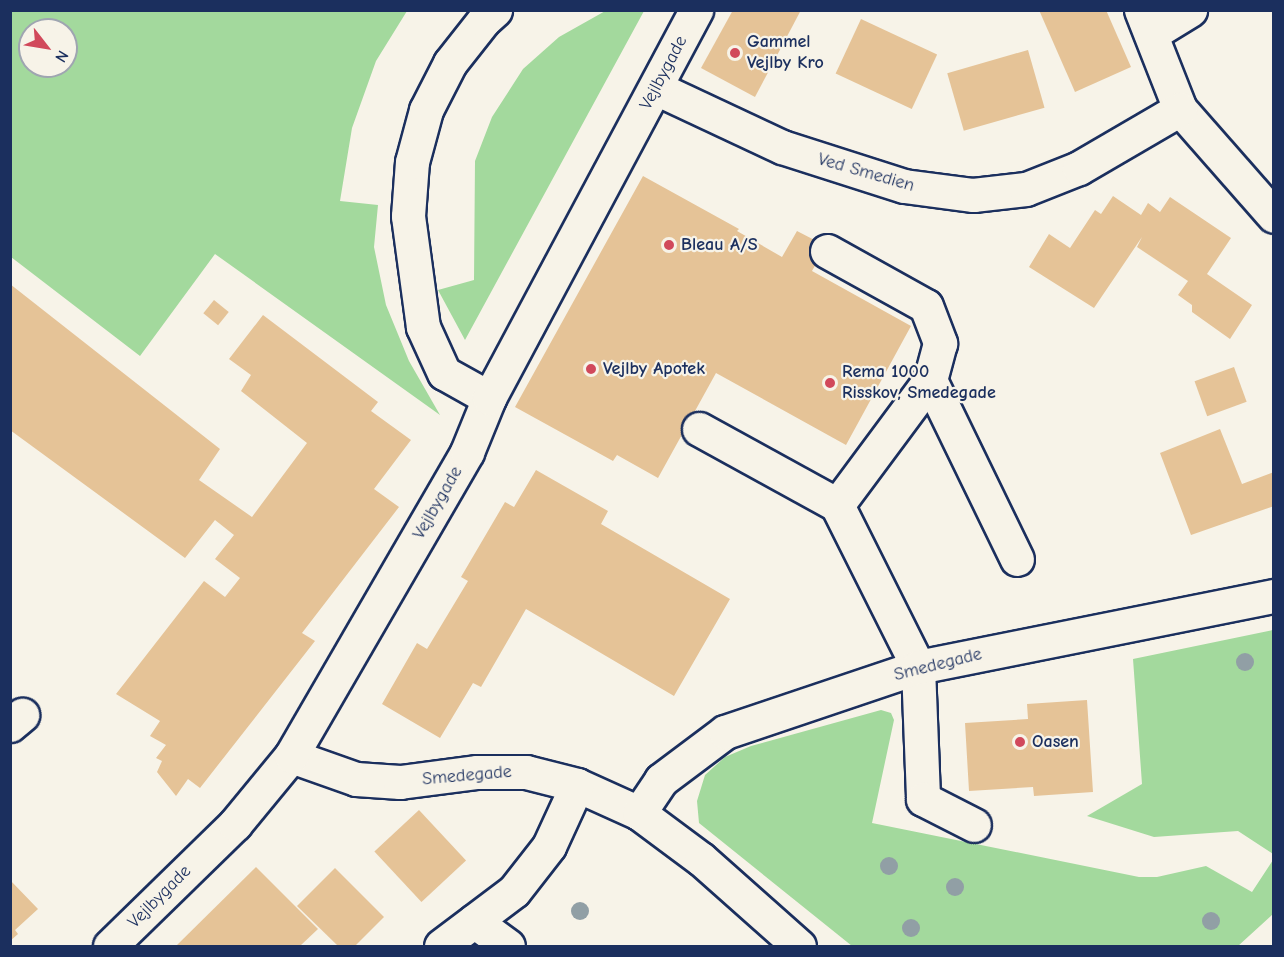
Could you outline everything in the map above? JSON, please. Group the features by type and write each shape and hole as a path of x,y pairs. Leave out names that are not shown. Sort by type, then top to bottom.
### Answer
{"street":[{"path":"489,398 444,373 423,327 408,216 412,162 426,110 450,63 484,20 495,10"},
{"name":"Vejlbygade","path":"110,946 235,824 291,756 330,694 467,452 489,398 696,10"},
{"path":"1190,10 1146,22 1180,109 1274,216"},
{"name":"Ved Smedien","path":"656,88 782,147 904,186 973,195 1026,189 1079,168 1180,109"},
{"path":"827,251 926,306 940,343 930,380 837,505"},
{"path":"930,380 1017,559"},
{"path":"699,429 837,505 918,667 923,799 974,825"},
{"name":"Smedegade","path":"639,813 661,780 725,732 918,667 1274,596"},
{"name":"Smedegade","path":"291,756 356,779 400,782 477,772 526,772 577,785 639,813 701,859 799,946"},
{"path":"441,946 514,891 549,846 577,785"},
{"path":"474,921 508,946"}],"green space":[{"path":"11,10 407,11 376,61 352,128 340,201 378,205 374,247 386,305 409,361 440,415 215,254 140,356 11,257"},
{"path":"607,10 644,11 465,340 438,290 474,280 475,161 492,117 523,69 559,37"},
{"path":"1273,630 1273,854 1238,831 1154,837 1087,816 1142,784 1133,659"},
{"path":"881,710 891,713 894,720 872,823 1139,877 1157,877 1206,866 1252,892 1273,860 1273,914 1238,946 852,946 699,823 697,801 705,775 725,757 751,746"}],"building":[{"path":"733,10 801,10 755,97 701,68"},
{"path":"1039,10 1106,10 1131,67 1075,92"},
{"path":"861,19 937,54 912,109 836,73"},
{"path":"1028,50 1045,108 964,131 947,73"},
{"path":"643,176 739,229 737,231 782,257 797,231 826,246 812,271 911,326 846,445 716,373 658,478 617,455 613,461 515,407"},
{"path":"1113,196 1141,215 1148,203 1160,212 1170,197 1231,238 1207,274 1252,305 1230,339 1192,312 1192,305 1178,295 1188,281 1137,247 1142,237 1094,308 1029,267 1049,234 1070,248 1095,210 1101,214"},
{"path":"10,284 220,449 199,480 252,517 307,443 241,391 251,375 229,359 263,315 378,402 371,411 411,440 374,489 399,507 302,633 315,641 200,788 188,779 176,796 157,772 162,761 156,758 166,745 150,736 160,721 116,694 204,581 225,597 240,578 215,559 234,535 215,520 185,558 10,430"},
{"path":"214,300 229,312 218,325 203,313"},
{"path":"1234,367 1247,402 1207,416 1195,381"},
{"path":"1220,429 1242,484 1274,472 1274,506 1191,535 1160,453"},
{"path":"536,470 608,511 601,524 730,599 674,696 526,609 481,687 473,683 440,738 382,704 417,643 427,649 468,581 461,577 505,502 514,507"},
{"path":"1087,700 1093,792 1034,796 1033,787 969,791 965,723 1028,719 1027,704"},
{"path":"419,810 466,860 421,902 374,852"},
{"path":"256,867 318,929 300,946 176,946"},
{"path":"335,868 384,917 355,946 338,946 297,906"},
{"path":"10,880 38,909 15,930 18,934 10,941"}],"place":[{"name":"Gammel Vejlby Kro","path":"735,53"},
{"name":"Bleau A/S","path":"669,245"},
{"name":"Vejlby Apotek","path":"591,369"},
{"name":"Rema 1000 Risskov, Smedegade","path":"830,383"},
{"name":"Oasen","path":"1020,742"}]}
